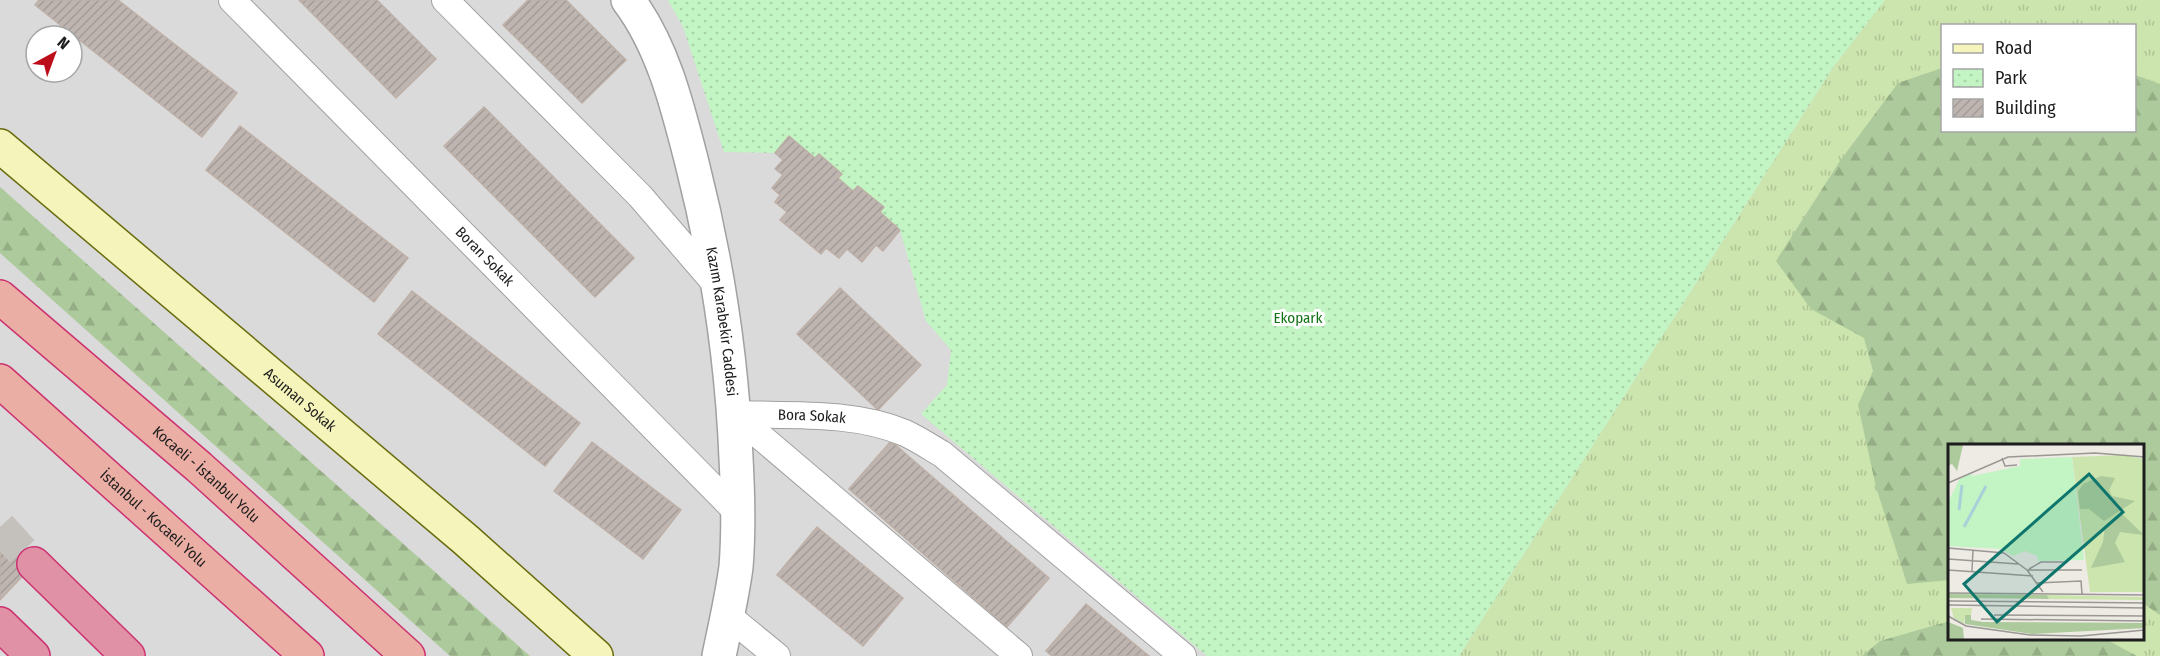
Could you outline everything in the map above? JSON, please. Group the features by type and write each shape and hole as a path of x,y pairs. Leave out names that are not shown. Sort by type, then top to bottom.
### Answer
{"highway":[{"name":"Kocaeli - İstanbul Yolu","path":"0,297 199,467 408,656"},
{"name":"İstanbul - Kocaeli Yolu","path":"0,381 307,656"},
{"path":"34,564 128,656"},
{"path":"0,624 33,656"}],"main road":[{"name":"Asuman Sokak","path":"0,146 457,532 596,656"}],"street":[{"name":"Boran Sokak","path":"232,0 738,513"},
{"path":"446,0 640,196 720,289"},
{"name":"Kazım Karabekir Caddesi","path":"628,0 656,50 679,114 709,230 720,289 734,414 738,513 735,567 719,656"},
{"name":"Bora Sokak","path":"734,414 1019,656"},
{"name":"Bora Sokak","path":"734,414 811,416 868,422 906,434 942,454 1183,656"},
{"path":"727,615 777,656"}],"shaded area":[{"path":"0,0 2160,0 2160,656 0,656"}],"green space":[{"name":"Ekopark","path":"668,0 1885,0 1834,66 1459,656 1207,656 921,414 947,385 951,350 926,321 900,230 880,212 883,207 858,186 853,191 838,178 819,154 815,158 789,136 775,153 724,152 683,27"},
{"path":"1885,0 2160,0 2160,656 1459,656 1834,66"},
{"path":"1941,68 1941,132 2136,132 2136,75 2160,84 2160,615 2145,605 2145,444 1948,444 1948,580 1907,584 1876,487 1858,405 1873,371 1864,338 1811,309 1776,261 1840,161 1898,83"},
{"path":"0,187 530,656 450,656 0,253"},
{"path":"1948,622 1948,641 2109,641 2137,656 1862,656 1880,641"}],"building":[{"path":"39,0 118,0 237,93 202,137 84,44 84,24 59,24 35,5"},
{"path":"299,0 377,0 436,59 396,98"},
{"path":"528,0 566,0 626,60 582,103 503,25"},
{"path":"484,107 634,258 595,297 444,146"},
{"path":"240,126 408,258 374,302 206,170"},
{"path":"789,136 815,158 819,154 842,174 838,178 853,191 858,186 884,207 880,212 900,230 883,251 876,245 862,262 847,249 839,258 826,248 821,254 780,220 787,212 775,202 780,195 772,188 783,175 775,169 783,160 775,153"},
{"path":"840,288 921,365 878,410 797,334"},
{"path":"412,291 580,423 545,466 378,334"},
{"path":"891,441 1049,578 1007,627 849,489"},
{"path":"592,442 681,510 643,559 554,491"},
{"path":"0,527 34,564 0,600"},
{"path":"817,527 903,598 863,646 777,575"},
{"path":"1086,604 1149,656 1052,656 1046,651"}],"tunnel":[{"path":"0,527 34,564"}]}
